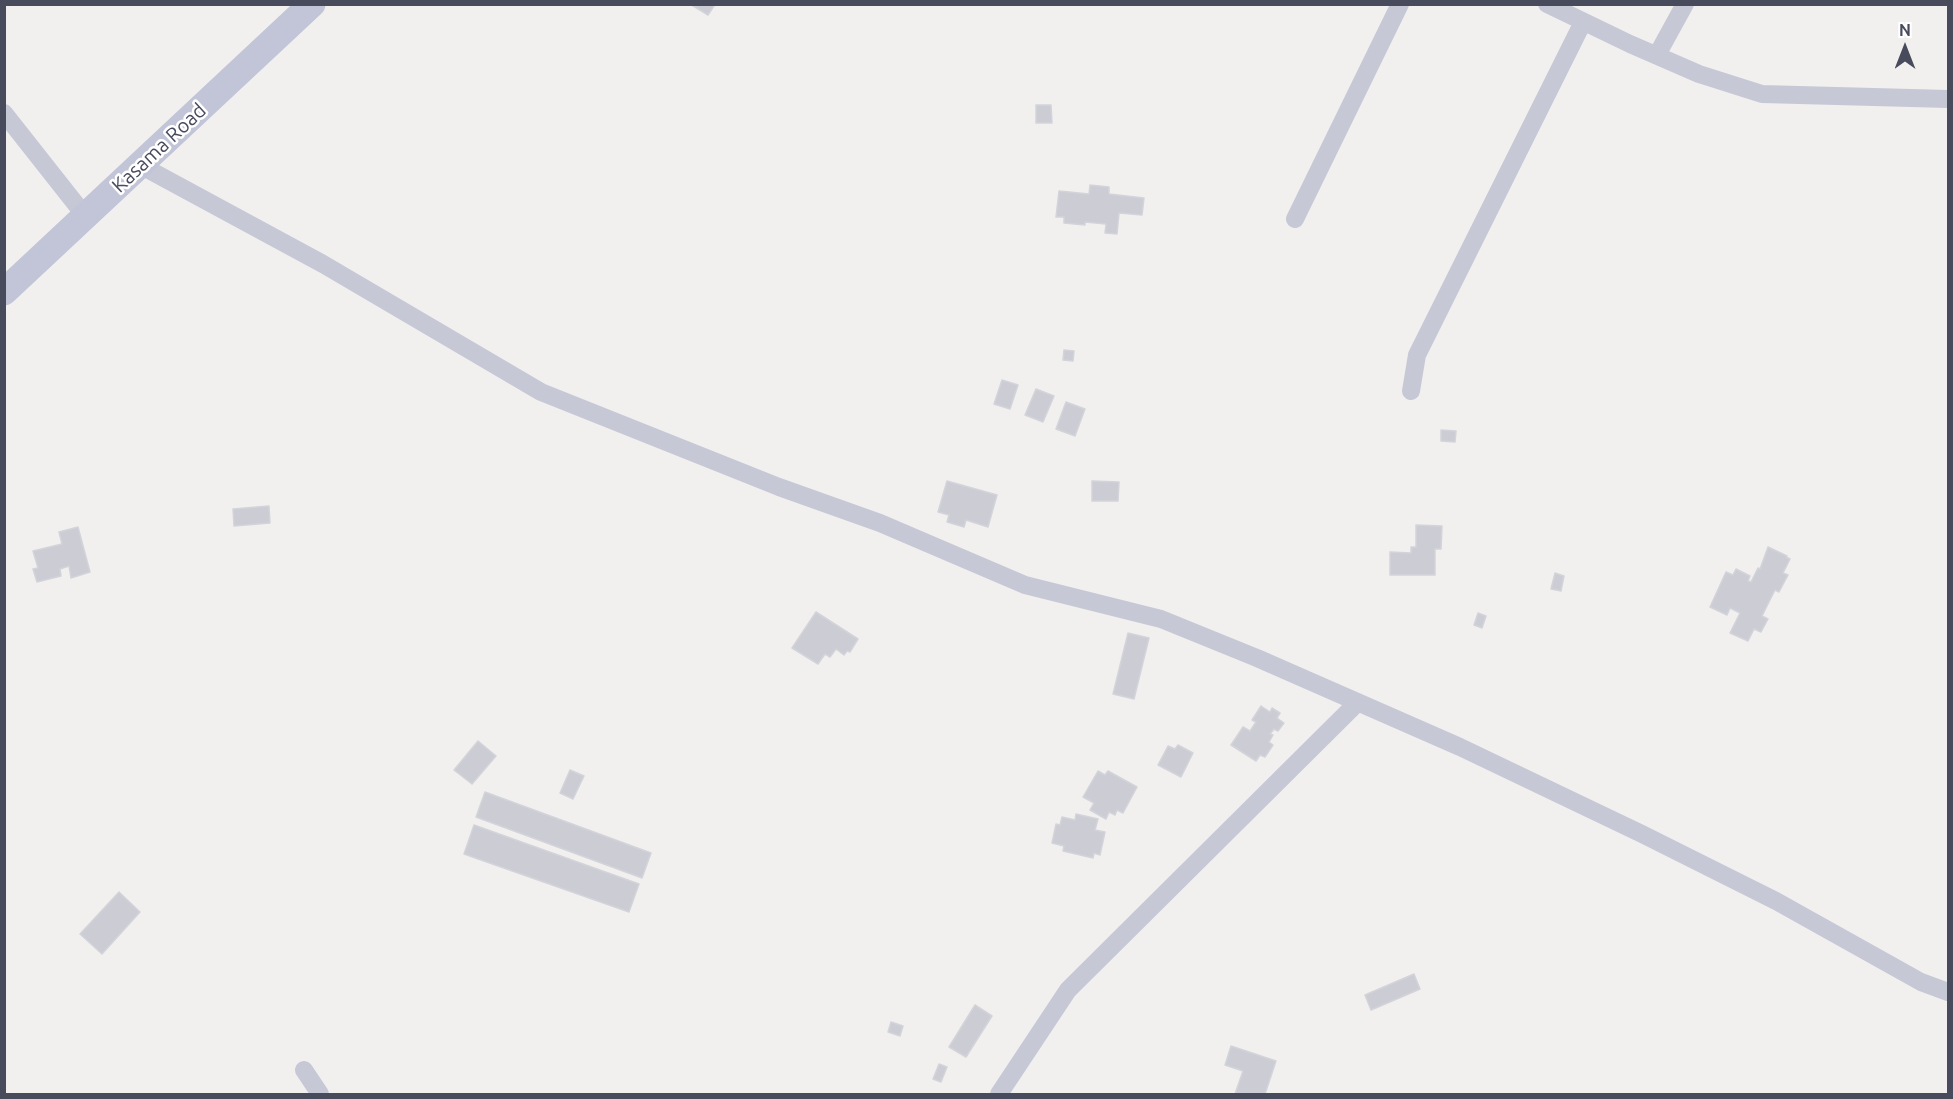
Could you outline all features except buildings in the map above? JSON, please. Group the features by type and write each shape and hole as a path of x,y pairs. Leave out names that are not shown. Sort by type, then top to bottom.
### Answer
{"street":[{"name":"Kasama Road","path":"4,292 86,218 312,4"},
{"path":"1295,219 1400,4"},
{"path":"1547,4 1699,74 1762,94 1948,99"},
{"path":"1657,55 1685,4"},
{"path":"1411,391 1417,356 1583,22"},
{"path":"4,113 86,218"},
{"path":"140,165 323,264 541,392 779,487 880,523 1025,585 1161,619 1257,658 1460,747 1642,834 1776,901 1921,982 1948,992"},
{"path":"999,1095 1068,990 1358,702"},
{"path":"304,1070 320,1095"}]}
